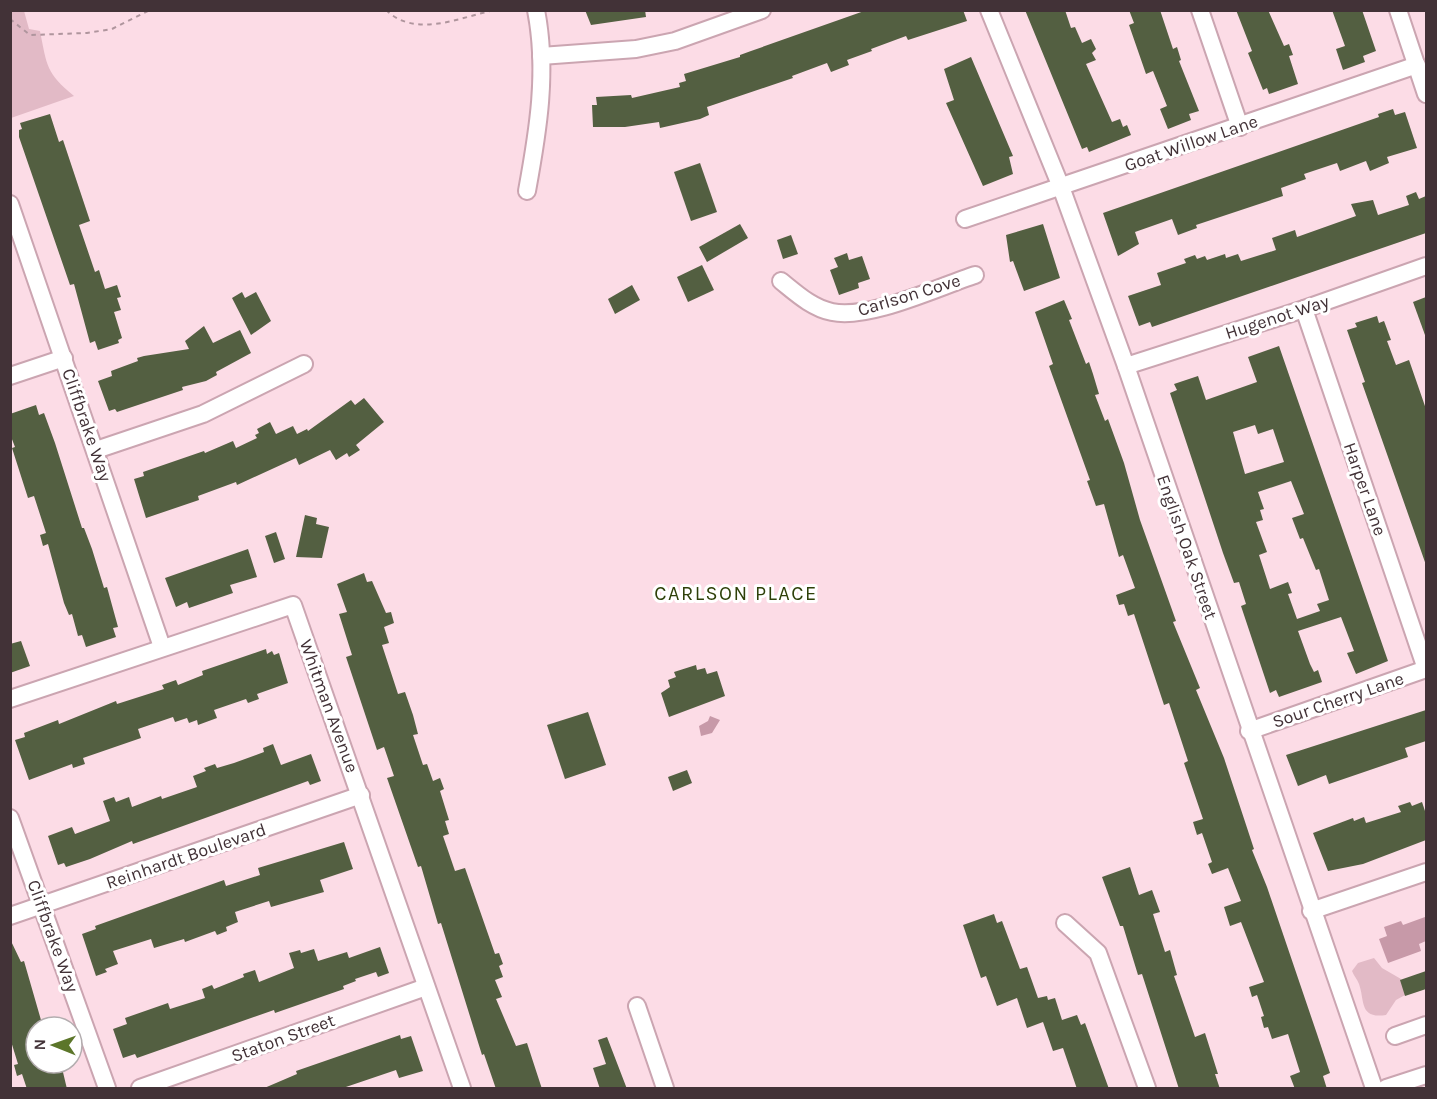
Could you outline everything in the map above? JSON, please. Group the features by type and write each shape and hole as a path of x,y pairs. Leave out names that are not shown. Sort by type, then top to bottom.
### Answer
{"street":[{"path":"527,191 540,111 541,56 536,10"},
{"path":"541,56 636,49 675,41 762,10"},
{"name":"English Oak Street","path":"989,10 1061,187 1126,366 1249,731 1374,1089"},
{"path":"1200,10 1240,127"},
{"path":"1398,10 1426,94"},
{"name":"Goat Willow Lane","path":"964,219 1417,65"},
{"name":"Cliffbrake Way","path":"10,204 162,647"},
{"name":"Hugenot Way","path":"1126,366 1304,309 1426,266"},
{"name":"Carlson Cove","path":"781,281 817,307 832,312 857,313 975,274"},
{"name":"Harper Lane","path":"1304,309 1426,669"},
{"path":"10,376 64,358"},
{"path":"96,450 203,414 304,364"},
{"name":"Whitman Avenue","path":"10,699 293,605 462,1089"},
{"name":"Sour Cherry Lane","path":"1249,731 1426,669"},
{"name":"Reinhardt Boulevard","path":"10,916 361,795"},
{"name":"Cliffbrake Way","path":"10,818 107,1089"},
{"path":"1311,911 1426,872"},
{"path":"1065,923 1098,952 1147,1089"},
{"name":"Staton Street","path":"140,1089 426,987"},
{"path":"637,1006 665,1089"},
{"path":"1395,1036 1426,1025"},
{"path":"1386,1089 1426,1075"}],"path":[{"path":"10,19 30,35 87,33 112,29 150,10"},
{"path":"386,10 402,21 426,26 495,10"}],"shaded area":[{"path":"10,11 24,11 29,29 40,31 49,68 58,81 74,96 11,118"},
{"path":"710,716 720,720 712,733 701,736 699,726 708,721"},
{"path":"1425,917 1426,941 1419,944 1421,951 1388,963 1379,939 1387,936 1384,927 1401,921 1403,925"},
{"path":"1374,958 1382,968 1401,979 1405,995 1396,1000 1386,1015 1377,1016 1367,1011 1359,984 1352,971 1358,963"}],"building":[{"path":"585,10 645,10 646,17 591,25"},
{"path":"867,10 963,10 967,21 908,40 906,36 871,49 872,51 847,60 849,65 831,72 827,63 792,76 793,78 707,107 709,115 700,119 660,128 659,122 625,127 593,127 592,105 597,105 596,97 631,95 632,98 680,87 679,83 686,81 684,74 740,57 740,55"},
{"path":"1025,10 1065,10 1071,28 1075,27 1082,43 1091,39 1096,49 1092,53 1096,60 1086,64 1112,122 1120,119 1123,127 1127,125 1131,135 1089,152 1087,147 1082,149"},
{"path":"1129,10 1160,10 1173,49 1177,47 1181,60 1179,61 1199,111 1189,114 1191,120 1168,129 1160,109 1167,106 1153,71 1146,74 1129,25 1134,23"},
{"path":"1236,10 1268,10 1284,46 1289,44 1293,55 1289,56 1298,84 1269,94 1267,88 1263,90 1248,53 1252,51"},
{"path":"1332,10 1362,10 1376,51 1363,56 1365,62 1343,70 1336,49 1345,46"},
{"path":"971,57 1013,156 1009,157 1013,174 983,186 946,103 954,100 944,69"},
{"path":"1393,109 1395,115 1405,112 1417,148 1387,157 1389,163 1370,171 1366,161 1340,171 1337,163 1304,174 1306,179 1281,188 1283,196 1196,225 1197,228 1178,235 1172,219 1135,232 1139,244 1118,256 1103,213 1379,117 1378,114"},
{"path":"50,114 59,142 63,140 90,221 79,225 95,272 99,270 105,289 117,285 121,297 117,298 121,310 114,312 122,338 118,340 119,343 98,350 95,341 90,343 74,284 70,285 19,137 19,130 22,129 20,123"},
{"path":"700,163 717,212 691,221 674,172"},
{"path":"1416,192 1419,199 1426,196 1426,233 1152,327 1150,322 1139,326 1128,296 1161,285 1157,273 1186,263 1184,259 1195,255 1197,259 1205,256 1207,260 1225,254 1226,258 1238,254 1241,261 1276,250 1272,238 1295,230 1297,237 1356,216 1351,204 1373,200 1378,215 1409,205 1406,196"},
{"path":"740,224 748,238 707,262 699,247"},
{"path":"1043,224 1060,278 1024,291 1013,261 1010,262 1006,235"},
{"path":"791,235 798,254 783,259 777,240"},
{"path":"847,253 849,260 862,256 870,279 858,283 859,288 839,295 830,270 838,267 834,258"},
{"path":"702,265 714,290 688,302 677,277"},
{"path":"632,285 640,300 615,314 608,299"},
{"path":"242,292 245,298 256,292 271,321 251,335 232,298"},
{"path":"1426,297 1426,335 1425,335 1413,302"},
{"path":"1064,300 1086,364 1089,362 1093,374 1099,394 1095,395 1105,421 1108,419 1124,463 1140,520 1176,621 1173,622 1200,688 1196,690 1224,758 1254,849 1252,850 1267,887 1330,1073 1323,1076 1327,1089 1295,1089 1290,1076 1300,1072 1288,1034 1272,1039 1268,1027 1264,1028 1261,1017 1264,1016 1257,995 1252,997 1249,987 1264,982 1241,922 1230,926 1224,907 1241,901 1228,868 1212,874 1208,864 1212,862 1202,833 1197,835 1193,822 1203,819 1184,763 1188,761 1169,703 1164,705 1134,614 1128,616 1124,604 1119,605 1116,595 1135,588 1123,555 1119,557 1104,504 1096,506 1087,481 1090,480 1049,366 1053,364 1035,312"},
{"path":"1377,316 1379,323 1384,321 1391,340 1387,341 1396,365 1409,360 1426,409 1426,565 1362,383 1365,382 1347,330 1357,327 1355,323"},
{"path":"204,326 213,343 240,330 251,353 216,372 217,375 206,381 182,387 183,390 117,412 115,409 109,411 98,381 112,376 111,371 138,361 137,358 189,349 185,341"},
{"path":"1279,346 1388,661 1356,674 1347,653 1354,651 1341,617 1298,631 1310,664 1314,672 1318,670 1322,682 1279,697 1276,690 1270,693 1241,606 1246,604 1239,582 1234,583 1223,553 1170,393 1177,390 1174,384 1198,376 1206,400 1257,382 1248,357","holes":["1255,425 1258,434 1273,429 1284,462 1245,474 1233,432","1291,481 1304,514 1292,518 1316,570 1319,569 1329,600 1317,604 1320,611 1297,619 1288,594 1292,593 1288,582 1270,589 1259,555 1267,552 1256,522 1263,520 1260,510 1264,509 1258,492"]},
{"path":"364,398 384,422 356,445 360,450 349,457 347,453 336,460 330,450 299,465 296,458 237,485 236,482 198,496 199,500 146,518 134,479 144,476 143,472 204,451 205,453 233,441 236,448 257,438 255,435 259,433 257,429 270,422 276,434 293,426 297,434 307,429 308,431 351,400 355,405"},
{"path":"36,405 39,415 44,413 82,528 84,528 92,549 104,588 107,587 118,627 113,628 116,637 86,647 82,635 78,636 72,614 69,615 64,603 48,544 43,546 40,535 46,533 34,496 28,498 12,448 15,447 10,434 10,414"},
{"path":"305,515 317,518 316,524 329,527 322,558 296,557"},
{"path":"276,532 285,559 274,563 265,536"},
{"path":"248,549 257,577 230,585 233,593 189,608 187,602 176,607 165,578"},
{"path":"364,573 367,582 372,581 386,613 391,612 394,623 384,627 389,643 382,645 398,694 405,692 413,715 418,734 413,735 423,765 427,764 433,781 440,778 444,789 440,791 449,820 445,821 449,834 443,836 455,871 465,868 495,954 499,953 503,964 499,966 503,977 495,980 502,997 496,999 516,1046 527,1043 542,1089 496,1089 484,1054 482,1055 441,923 438,924 421,866 418,867 387,778 394,776 384,747 377,750 346,657 352,655 339,614 347,612 337,584"},
{"path":"21,641 30,666 10,673 10,644"},
{"path":"266,649 267,654 272,651 274,655 279,653 288,683 257,694 259,699 248,703 246,699 214,710 217,718 198,725 197,720 189,723 187,718 175,722 173,717 138,729 141,738 83,758 85,764 73,768 72,764 29,780 15,740 25,737 24,733 58,720 59,724 116,701 117,704 164,689 162,685 176,680 178,685 203,675 202,671"},
{"path":"696,665 697,670 705,668 707,674 717,671 725,696 669,717 661,693 670,687 668,680 676,677 674,672"},
{"path":"1426,710 1426,741 1405,748 1408,757 1329,784 1326,775 1298,786 1286,755"},
{"path":"588,712 606,765 565,779 547,725"},
{"path":"273,744 281,765 311,754 321,781 310,785 308,781 133,844 132,841 66,867 64,863 58,865 48,836 72,827 75,834 110,821 103,801 114,797 116,802 129,797 132,807 161,796 162,799 197,787 193,776 206,771 204,768 215,764 217,768 234,763 264,752 263,748"},
{"path":"687,770 692,783 673,791 668,777"},
{"path":"1410,802 1412,806 1422,802 1426,814 1426,840 1363,864 1328,871 1313,833 1353,818 1354,821 1364,817 1366,823 1401,812 1398,806"},
{"path":"344,842 353,869 320,880 324,892 271,907 269,901 235,912 238,922 226,927 227,931 217,935 215,931 185,942 184,939 154,948 151,939 113,951 118,964 105,969 107,972 96,976 82,934 96,929 95,926 224,880 226,886 260,875 258,868"},
{"path":"1130,867 1139,895 1152,890 1160,912 1153,914 1165,952 1170,950 1177,975 1174,976 1195,1037 1205,1033 1218,1074 1215,1074 1220,1089 1179,1089 1142,974 1138,975 1123,926 1120,926 1102,877"},
{"path":"994,914 997,923 1002,921 1020,969 1027,967 1038,998 1047,996 1048,1000 1055,998 1062,1020 1077,1015 1081,1025 1085,1023 1109,1089 1077,1089 1063,1048 1053,1051 1043,1022 1027,1028 1017,998 997,1006 986,976 981,978 963,925"},
{"path":"10,939 21,962 24,961 40,1015 24,1015 24,1075 64,1075 67,1089 27,1089 22,1074 17,1076 14,1065 18,1064 10,1038"},
{"path":"380,947 389,973 378,977 376,972 355,979 356,981 343,986 344,989 275,1013 274,1010 137,1058 135,1054 123,1058 113,1029 127,1024 125,1018 168,1003 170,1009 205,998 202,989 212,985 214,989 255,970 259,982 294,968 289,953 300,950 301,953 314,949 318,961 347,952 349,958"},
{"path":"1426,971 1426,989 1405,996 1400,980"},
{"path":"400,1035 401,1039 411,1036 423,1071 399,1078 396,1070 340,1089 262,1089 297,1074 296,1071"},
{"path":"607,1037 627,1089 600,1089 593,1068 606,1064 598,1040"}],"district":[{"name":"CARLSON PLACE","path":"736,593"}]}
